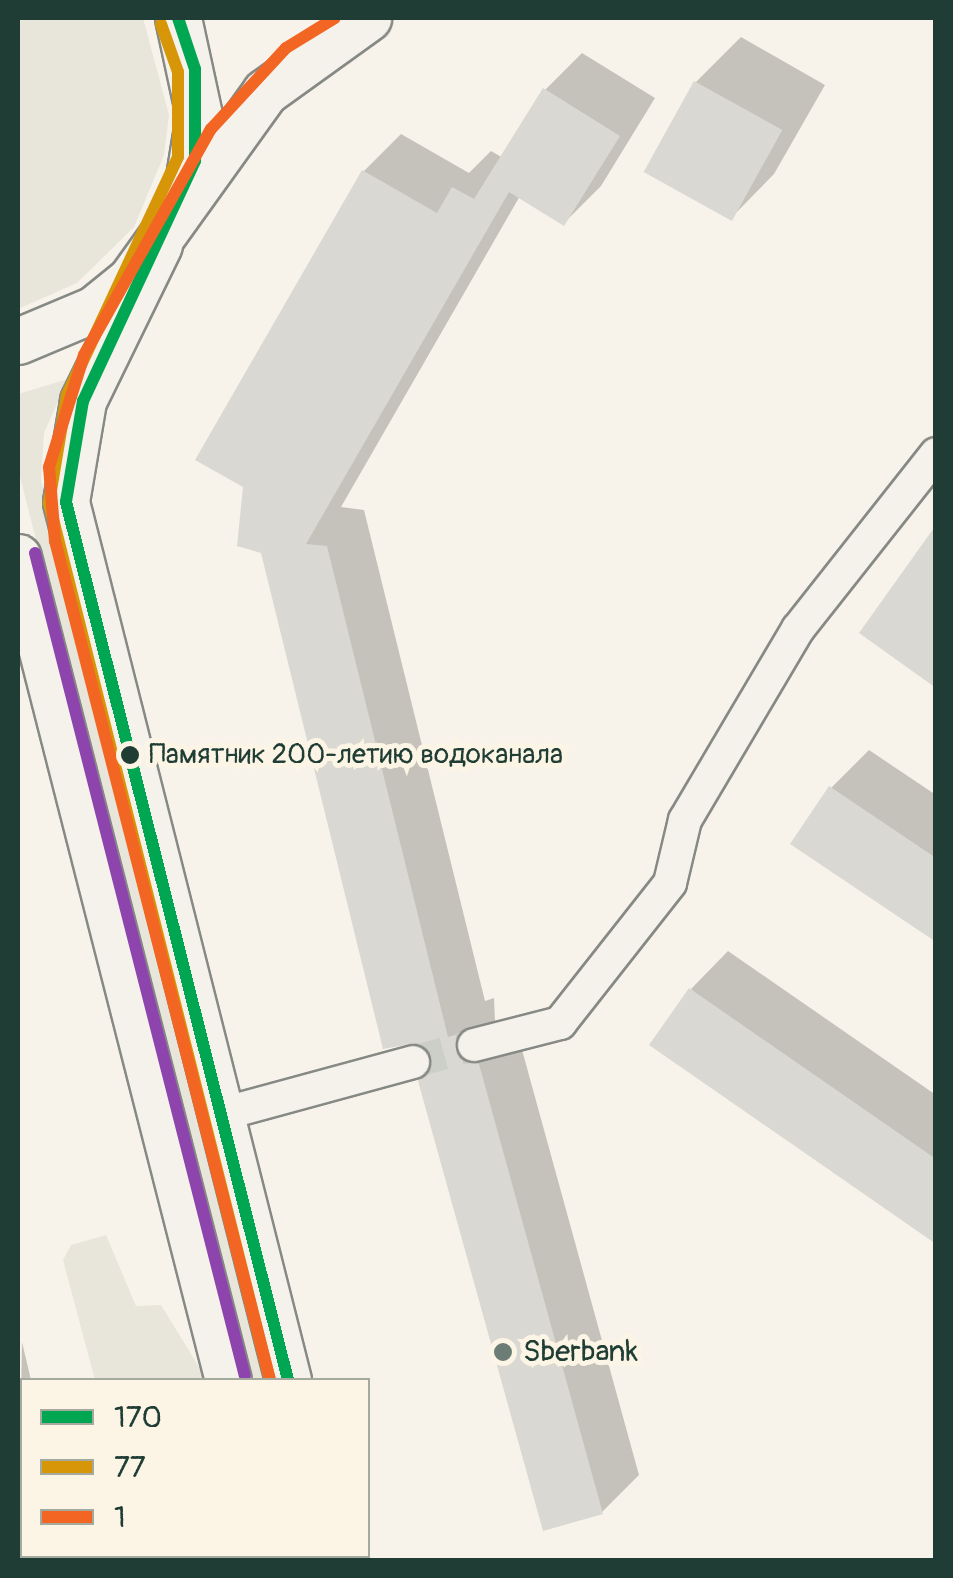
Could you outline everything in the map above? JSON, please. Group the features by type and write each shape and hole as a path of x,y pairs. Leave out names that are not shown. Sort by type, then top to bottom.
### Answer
{"main road":[{"path":"178,18 199,115 181,204"},
{"path":"288,1378 66,502 82,401 181,204 265,92 368,18"},
{"path":"18,341 94,309 159,245"},
{"path":"18,557 227,1378"}],"street":[{"path":"474,1045 560,1023 670,883 685,820 798,629 936,454"},
{"path":"222,1114 413,1062"}],"shaded area":[{"path":"18,18 143,18 169,115 164,155 134,227 77,283 18,309"},
{"path":"68,379 44,433 41,481 267,1378 249,1378 18,469 18,394"},
{"path":"106,1235 136,1306 161,1305 206,1378 94,1378 63,1260 71,1245"}],"building":[{"path":"694,81 782,130 732,221 644,172"},
{"path":"543,88 620,136 564,226 509,192 306,544 327,546 448,1037 458,1034 459,1058 479,1064 603,1514 543,1531 418,1081 432,1056 417,1043 383,1049 261,553 237,546 243,487 195,460 362,170 437,213 452,187 474,199"},
{"path":"936,525 936,688 859,633"},
{"path":"829,786 936,858 936,942 790,844"},
{"path":"689,988 936,1159 936,1244 649,1045"}],"tunnel":[{"path":"413,1062 474,1045"}],"transit line":[{"name":"170","path":"178,18 195,69 195,161 83,401 66,502 287,1378"},
{"name":"1","path":"269,1378 55,541 49,467 84,355 211,129 286,48 335,18"},
{"name":"77","path":"161,24 178,72 178,157 67,395 49,503 269,1378"},
{"path":"35,553 245,1376"}],"place":[{"name":"Памятник 200-летию водоканала","path":"130,755"},
{"name":"Sberbank","path":"503,1352"}]}
